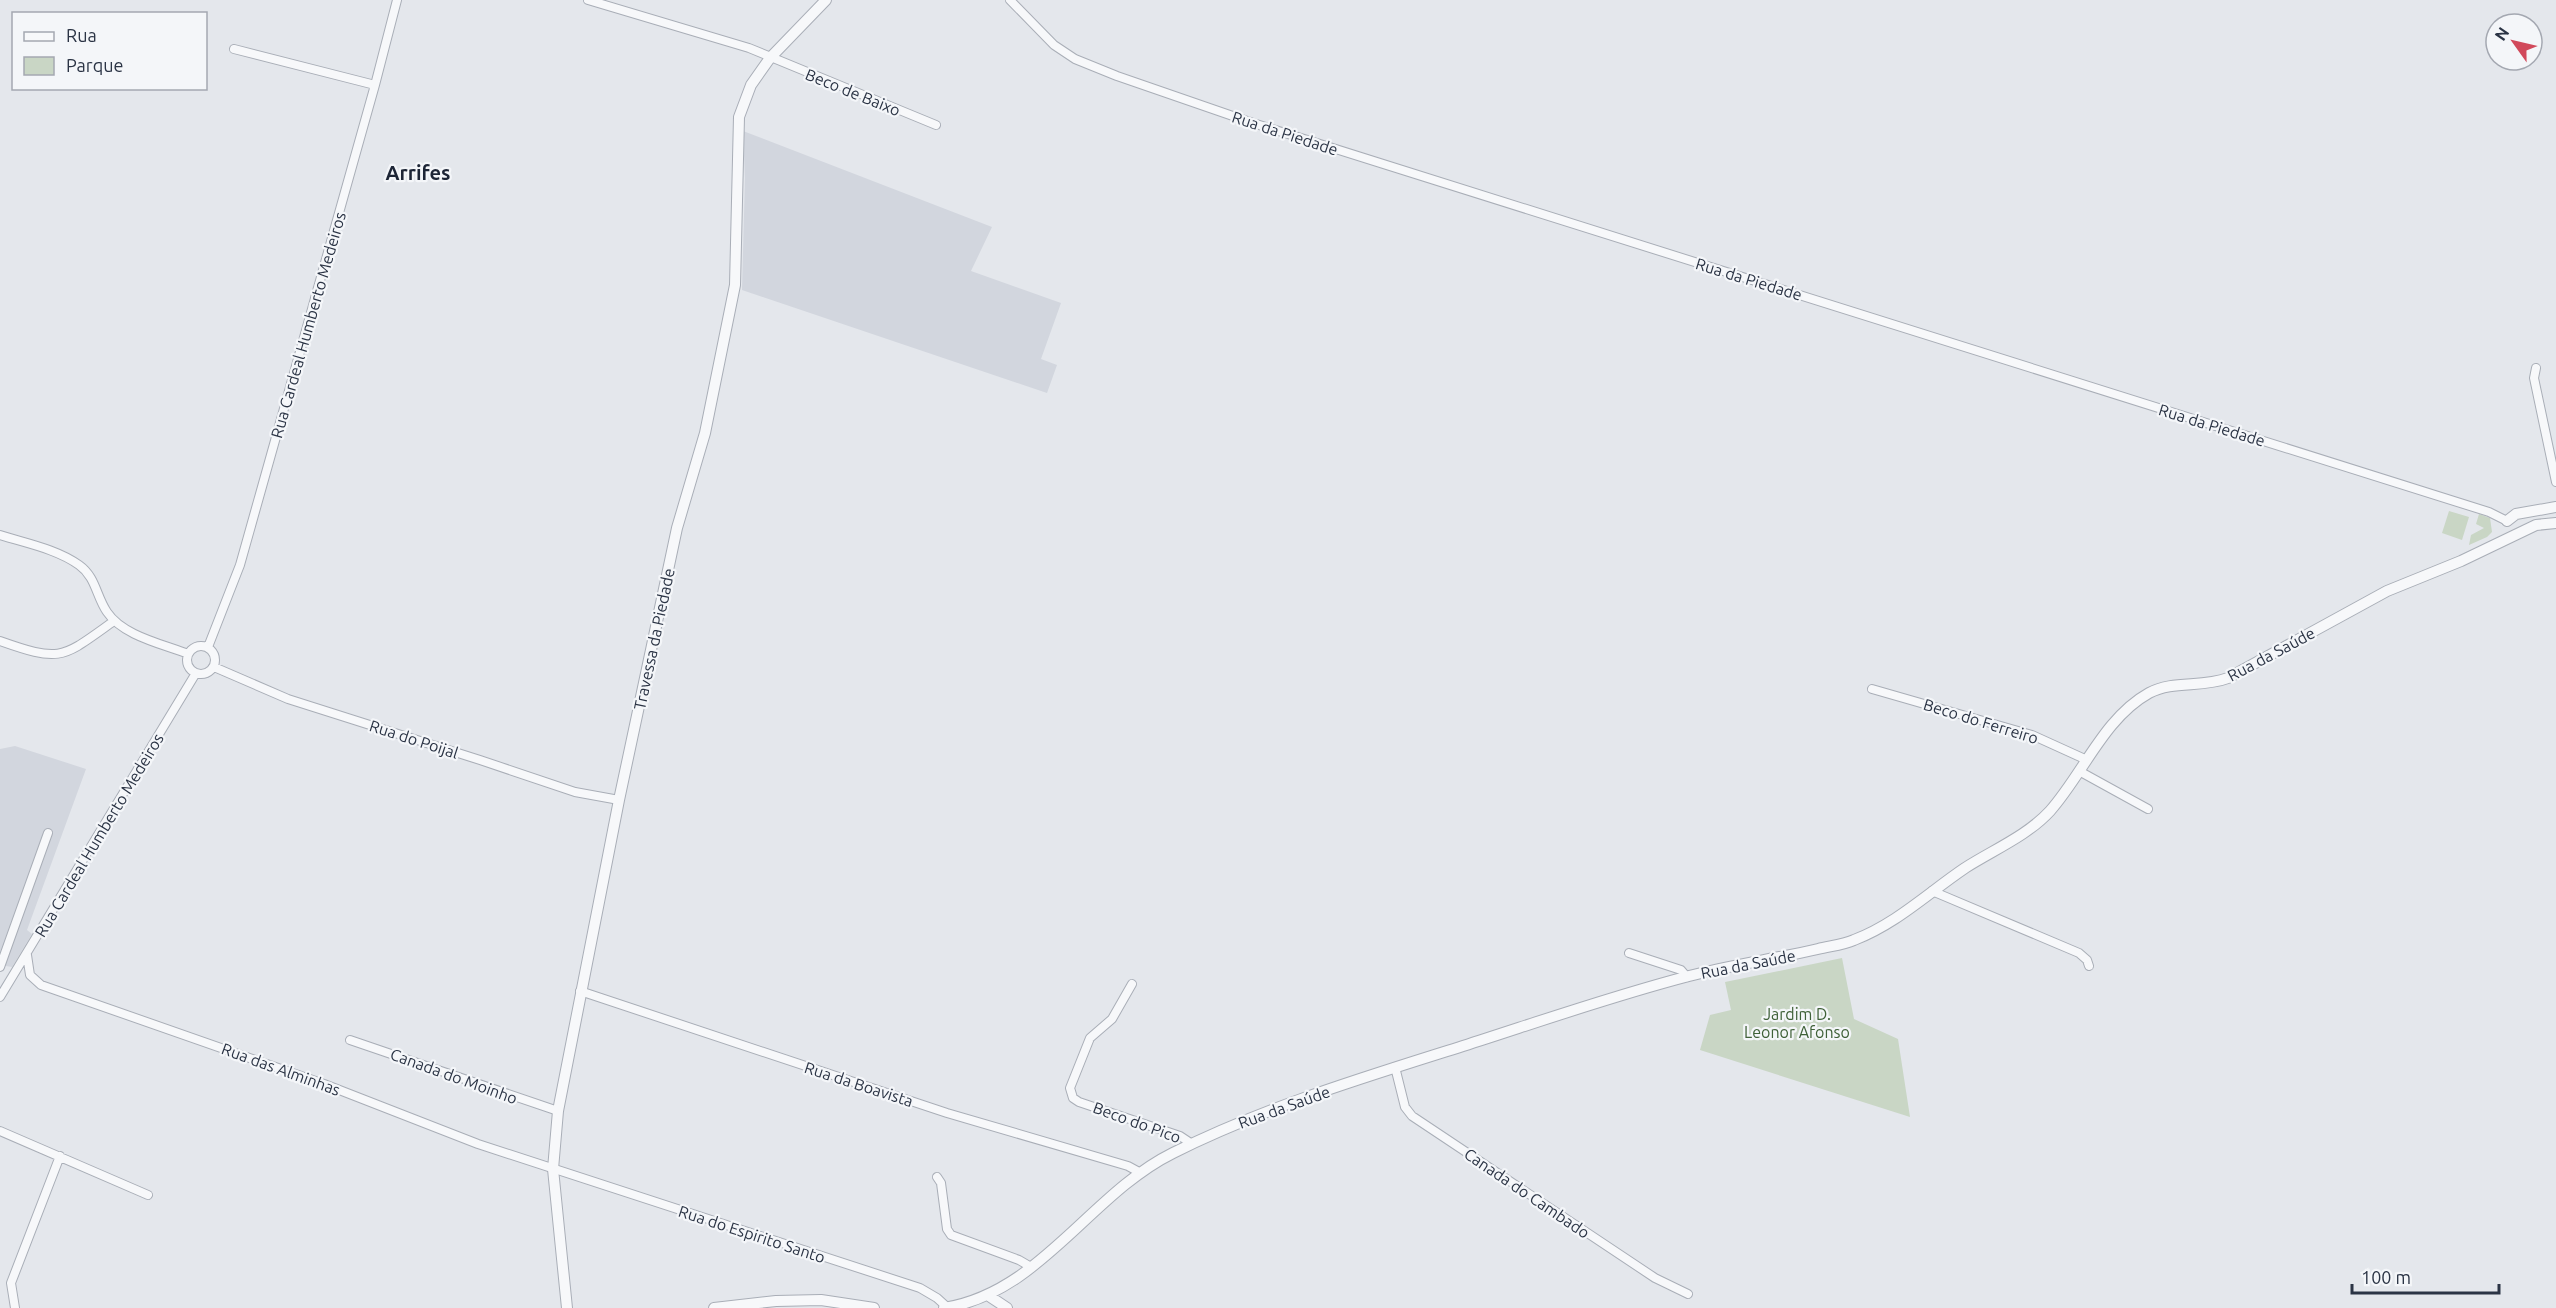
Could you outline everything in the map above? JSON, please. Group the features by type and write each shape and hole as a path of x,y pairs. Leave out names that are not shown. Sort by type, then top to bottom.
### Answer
{"street":[{"name":"Rua Cardeal Humberto Medeiros","path":"208,647 240,565 397,0"},
{"name":"Beco de Baixo","path":"588,0 749,48 936,125"},
{"name":"Travessa da Piedade","path":"567,1308 553,1169 558,1111 580,991 677,528 705,433 735,285 739,117 751,85 770,58 826,0"},
{"name":"Rua da Piedade","path":"1010,0 1054,45 1075,59 1252,123 2489,512 2507,521"},
{"path":"234,49 375,85"},
{"path":"2536,368 2535,378 2556,482"},
{"path":"2501,542 2507,521 2516,514 2556,507"},
{"path":"2507,521 2521,531"},
{"name":"Rua da Saúde","path":"946,1308 989,1296 1010,1285 1139,1172 1192,1144 1245,1121 1395,1067 1687,976 1852,941 1891,924 1932,891 2035,825 2059,800 2124,712 2147,693 2168,686 2207,684 2228,678 2387,591 2461,561 2521,531 2547,523 2556,523"},
{"path":"0,535 77,564 92,577 103,607 114,621 127,630 188,654"},
{"path":"0,641 41,655 66,653 114,621"},
{"path":"196,647 208,647 215,656 214,666 204,674 196,673 188,665 188,654 196,647"},
{"name":"Rua do Poijal","path":"214,666 288,699 574,792 619,800"},
{"name":"Rua Cardeal Humberto Medeiros","path":"0,997 196,673"},
{"name":"Beco do Ferreiro","path":"1872,689 2032,735 2087,760"},
{"path":"2079,771 2148,809"},
{"path":"0,968 48,833"},
{"path":"1932,891 2079,953 2087,960 2089,966"},
{"path":"1629,953 1681,970 1687,976"},
{"name":"Rua das Alminhas","path":"27,955 30,975 40,985 122,1012 377,1104 478,1144 553,1169"},
{"path":"0,977 11,980"},
{"name":"Beco do Pico","path":"1132,984 1112,1019 1090,1038 1070,1088 1071,1094 1079,1102 1180,1136 1192,1144"},
{"name":"Rua da Boavista","path":"580,991 947,1113 1128,1166 1139,1172"},
{"name":"Canada do Moinho","path":"350,1040 558,1111"},
{"name":"Canada do Cambado","path":"1395,1067 1405,1107 1412,1116 1654,1278 1688,1294"},
{"path":"0,1131 148,1195"},
{"path":"15,1308 11,1289 13,1277 60,1156"},
{"name":"Rua do Espirito Santo","path":"553,1169 920,1288 936,1298 946,1308"},
{"path":"937,1177 941,1183 947,1229 951,1235 1019,1260 1031,1267"},
{"path":"0,1285 11,1289"},
{"path":"989,1296 1007,1308"},
{"path":"714,1308 821,1300 874,1308"}],"shaded area":[{"path":"743,131 992,227 971,271 1061,303 1041,359 1057,365 1047,393 742,290 745,178"},
{"path":"15,746 86,769 27,930 32,934 12,967 0,965 0,749"}],"green space":[{"path":"2449,511 2469,517 2462,540 2442,533"},
{"path":"2479,514 2490,518 2492,532 2487,537 2469,545 2471,535 2484,528 2476,524"},
{"name":"Jardim D. Leonor Afonso","path":"1842,958 1854,1019 1898,1039 1910,1117 1700,1050 1710,1015 1731,1010 1725,982"}],"district":[{"name":"Arrifes","path":"418,172"}]}
